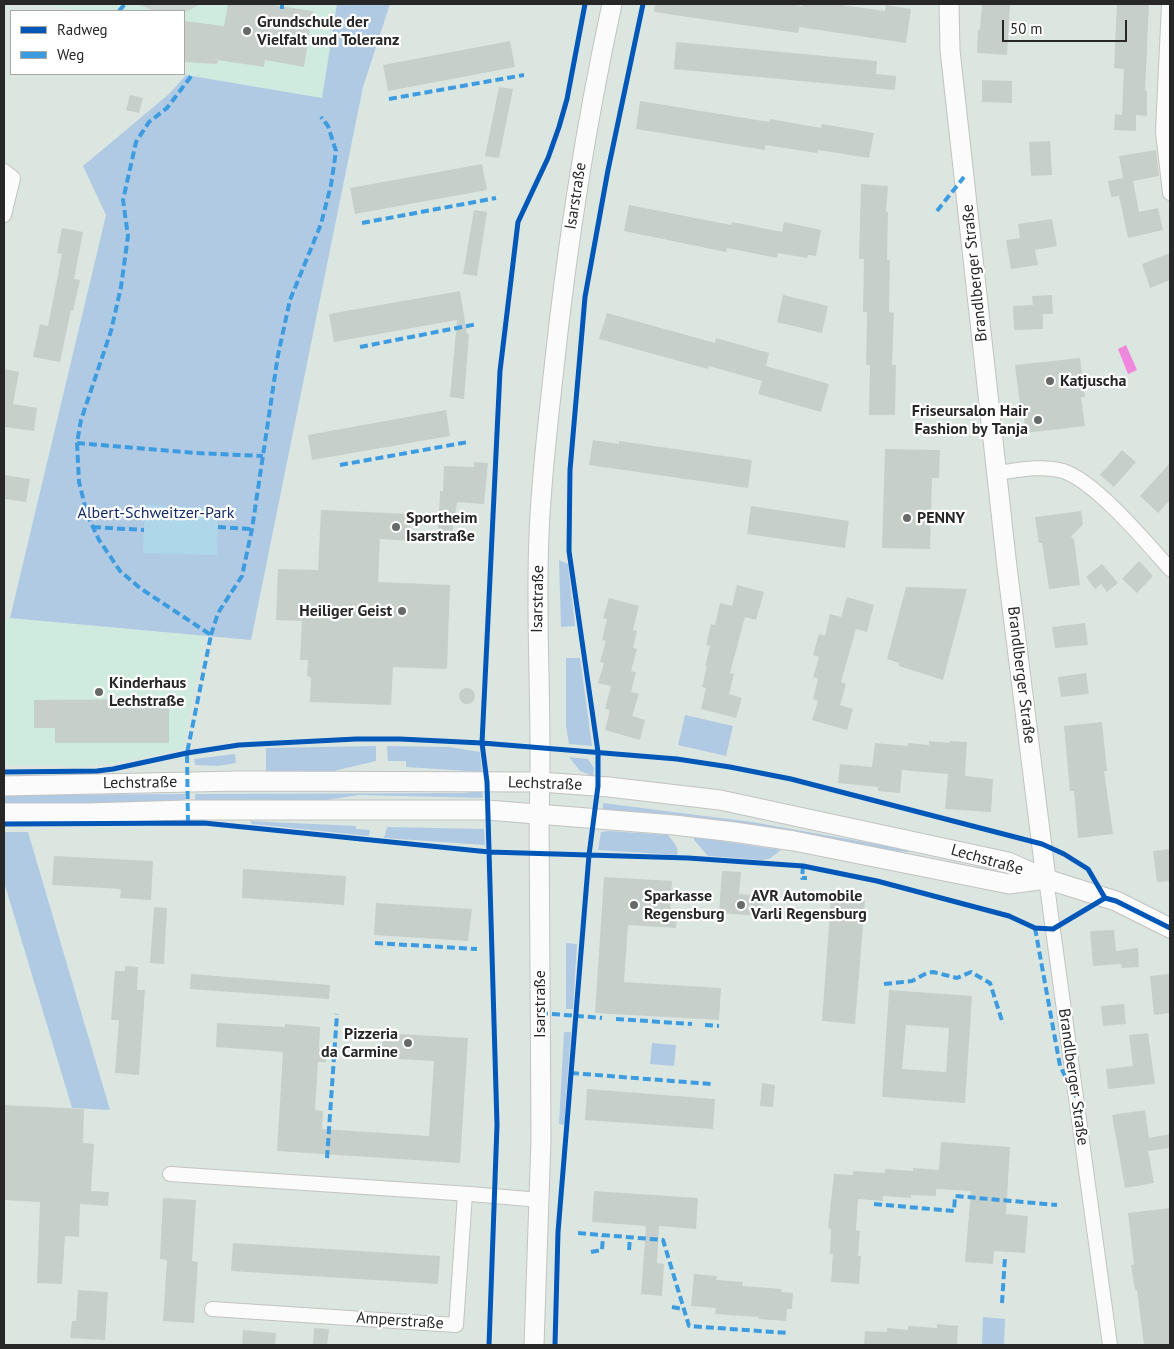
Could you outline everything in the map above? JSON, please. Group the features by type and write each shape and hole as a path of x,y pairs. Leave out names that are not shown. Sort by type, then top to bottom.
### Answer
{"street":[{"name":"Isarstraße","path":"534,1345 541,1139 538,814 540,782 539,534 549,418 572,216 612,4"},
{"name":"Brandlberger Straße","path":"949,4 950,50 1007,567 1046,879 1110,1345"},
{"path":"1169,4 1163,132 1170,193"},
{"path":"4,216 8,174"},
{"path":"998,473 1047,468 1063,471 1076,477 1117,512 1170,569"},
{"name":"Lechstraße","path":"4,786 238,782 540,782 609,786 720,800 1008,862 1046,879"},
{"name":"Lechstraße","path":"4,812 474,810 538,814 674,824 734,832 794,841 1009,884 1046,879"},
{"path":"1046,879 1116,901 1170,928"},
{"path":"170,1174 540,1200"},
{"name":"Amperstraße","path":"212,1309 456,1325 465,1194"}],"shaded area":[{"path":"38,4 337,4 322,99 186,75 201,33 185,30 185,10 74,10"},
{"path":"139,4 200,4 185,12 185,10 151,10"},
{"path":"1126,345 1137,370 1128,374 1118,349"},
{"name":"Kinderhaus Lechstraße","path":"10,618 204,636 183,749 110,764 88,766 4,765 4,619"}],"green space":[{"name":"Albert-Schweitzer-Park","path":"337,4 390,4 363,87 251,640 10,618 106,215 83,166 169,94 186,75 322,98"},
{"path":"145,505 218,508 217,555 143,553"},
{"path":"559,560 568,564 575,626 561,627"},
{"path":"566,658 580,658 592,746 569,744 566,726"},
{"path":"685,715 733,726 726,756 678,745"},
{"path":"376,746 376,761 325,773 266,775 266,748"},
{"path":"387,746 449,747 480,752 482,772 406,767 406,761 388,761"},
{"path":"235,754 236,763 218,766 195,765 194,759"},
{"path":"569,757 588,759 594,768 593,776 580,771"},
{"path":"482,791 483,798 359,795 326,800 195,803 195,794 464,793"},
{"path":"185,794 185,804 4,805 4,795"},
{"path":"603,803 752,822 909,850 908,852 896,851 797,834 603,810"},
{"path":"250,821 356,826 356,829 370,830 369,836 252,824"},
{"path":"387,827 484,829 485,845 384,838"},
{"path":"4,832 28,832 110,1110 72,1108 4,882"},
{"path":"601,832 668,835 677,847 678,852 677,855 598,850"},
{"path":"694,837 781,850 769,859 761,860 708,856 694,840"},
{"path":"566,943 577,944 573,1009 566,1009"},
{"path":"564,1032 571,1032 564,1125 559,1124"},
{"path":"652,1043 676,1045 674,1066 650,1064"},
{"path":"983,1317 1005,1319 1004,1345 982,1345"}],"building":[{"name":"Grundschule der Vielfalt und Toleranz","path":"228,4 267,4 313,11 304,67 265,60 264,67 218,60 217,64 185,62 185,21 224,26"},
{"path":"655,4 790,4 802,6 802,4 835,4 885,11 886,5 911,9 906,43 799,27 798,33 654,12"},
{"path":"982,4 1010,4 1007,55 977,53"},
{"path":"1117,4 1149,4 1145,91 1147,91 1147,116 1136,115 1136,131 1114,130 1115,114 1122,115 1124,69 1114,68"},
{"path":"510,41 515,67 388,91 383,65"},
{"path":"676,42 877,61 876,74 896,76 895,90 674,69"},
{"path":"982,80 1012,81 1012,103 982,102"},
{"path":"499,87 513,89 499,158 485,156"},
{"path":"130,95 143,98 139,113 126,110"},
{"path":"640,101 769,122 770,119 821,128 822,124 874,133 869,158 818,150 817,153 765,145 765,150 636,129"},
{"path":"1050,141 1052,175 1031,176 1029,142"},
{"path":"1156,150 1159,176 1133,181 1139,212 1158,208 1163,230 1128,238 1119,196 1111,197 1108,181 1123,178 1119,156"},
{"path":"482,164 487,190 355,214 350,188"},
{"path":"861,184 888,186 886,212 888,212 887,260 890,260 889,312 894,313 892,365 896,365 895,415 869,415 870,365 866,365 867,312 863,312 864,259 859,259"},
{"path":"629,205 731,225 732,222 782,232 784,222 821,230 816,256 808,255 807,258 778,253 777,258 727,248 726,252 624,231"},
{"path":"474,210 487,212 477,276 463,274"},
{"path":"1052,219 1057,246 1035,250 1038,265 1011,269 1006,240 1020,238 1018,224"},
{"path":"62,228 83,232 74,279 80,280 73,311 71,310 60,362 33,357 40,324 48,326 62,254 57,253"},
{"path":"1170,253 1170,280 1150,288 1142,264"},
{"path":"460,291 467,334 469,334 464,399 450,397 457,320 334,342 329,314"},
{"path":"783,295 828,306 822,333 777,322"},
{"path":"1052,295 1053,314 1043,314 1043,329 1014,330 1013,306 1033,305 1032,296"},
{"path":"607,313 715,343 716,338 769,353 766,366 829,384 821,412 758,394 762,381 709,366 708,369 599,339"},
{"name":"Katjuscha","path":"1080,358 1085,397 1081,397 1085,426 1026,433 1015,365"},
{"path":"4,369 19,372 13,404 37,408 34,431 4,427"},
{"path":"446,410 450,436 312,460 308,435"},
{"path":"593,440 619,444 619,441 752,460 748,488 589,465"},
{"name":"PENNY","path":"885,449 940,450 939,478 932,478 930,549 882,548"},
{"path":"1122,450 1136,462 1114,487 1100,475"},
{"path":"474,462 488,463 484,504 457,502 455,517 453,517 453,533 438,533 440,491 443,491 444,466 474,467"},
{"path":"1170,463 1170,500 1158,513 1140,496"},
{"path":"4,475 30,479 26,502 4,499"},
{"path":"751,506 849,521 845,548 747,534"},
{"path":"321,510 411,514 410,541 380,539 378,582 450,585 447,669 393,667 391,705 310,702 311,677 307,676 308,660 300,660 302,621 276,620 278,569 318,570"},
{"path":"1081,511 1083,524 1071,537 1074,539 1080,585 1049,589 1042,543 1039,543 1035,517"},
{"path":"1139,561 1153,576 1137,593 1122,579"},
{"path":"1102,564 1118,583 1107,592 1101,584 1095,589 1086,577"},
{"path":"737,585 764,592 756,620 745,617 730,673 734,674 729,694 742,698 736,718 701,709 706,688 702,687 707,666 705,666 710,646 706,645 711,624 715,625 720,603 732,606"},
{"path":"906,587 967,589 943,680 899,666 899,663 887,659"},
{"path":"847,597 874,605 867,632 856,629 841,682 846,684 840,705 853,709 847,730 812,720 818,701 813,699 818,679 813,677 819,657 813,655 819,634 825,636 830,614 841,617"},
{"path":"609,598 639,606 633,630 637,631 633,648 637,649 631,671 636,672 631,692 639,694 632,716 645,720 640,740 605,730 610,710 605,709 611,686 598,683 604,663 600,662 606,641 602,640 607,619 603,618"},
{"path":"1085,623 1088,645 1055,648 1052,627"},
{"path":"1086,673 1089,694 1061,697 1058,677"},
{"path":"467,688 473,690 475,696 473,702 467,704 461,702 459,696 461,690"},
{"path":"169,699 169,743 55,743 55,728 34,728 34,700"},
{"path":"1102,722 1107,771 1104,771 1113,834 1078,838 1074,791 1070,791 1064,726"},
{"path":"929,741 967,742 965,776 993,779 991,812 945,809 948,774 902,770 900,793 878,791 878,787 838,783 840,764 872,767 875,743 908,746 908,743 929,745"},
{"path":"1170,849 1170,881 1157,882 1153,851"},
{"path":"54,856 153,861 151,900 120,898 121,889 52,885"},
{"path":"243,869 346,876 344,905 242,898"},
{"name":"AVR Automobile Varli Regensburg","path":"722,871 741,872 739,894 764,896 762,916 719,913"},
{"path":"604,877 672,881 670,912 677,912 676,928 628,925 624,982 721,988 719,1020 595,1013"},
{"path":"831,898 865,900 855,1024 822,1021"},
{"path":"376,903 472,909 468,941 374,935"},
{"path":"154,907 167,908 164,964 150,963"},
{"path":"1114,930 1116,951 1138,948 1139,967 1122,968 1121,964 1093,966 1090,931"},
{"path":"125,966 138,967 137,990 145,990 139,1075 115,1073 119,1020 111,1020 115,971 125,971"},
{"path":"191,974 330,985 329,999 190,989"},
{"path":"1170,974 1170,1013 1154,1015 1150,976"},
{"path":"889,990 972,996 965,1103 882,1097","holes":["906,1025 949,1028 946,1072 902,1069"]},
{"path":"1124,1004 1126,1024 1103,1026 1101,1006"},
{"path":"217,1023 285,1027 285,1024 320,1027 319,1049 327,1049 326,1062 318,1062 315,1110 323,1111 322,1129 429,1136 434,1061 381,1058 383,1033 468,1038 460,1163 277,1151 283,1052 216,1047"},
{"path":"1148,1033 1155,1084 1108,1089 1106,1069 1133,1066 1129,1035"},
{"path":"762,1083 775,1085 773,1107 760,1106"},
{"path":"587,1089 715,1099 713,1129 585,1120"},
{"path":"4,1105 84,1109 83,1143 94,1144 91,1191 109,1192 108,1206 80,1204 79,1237 65,1236 62,1284 37,1283 40,1202 4,1200"},
{"path":"1145,1110 1149,1138 1170,1134 1170,1148 1148,1151 1154,1183 1125,1188 1112,1115"},
{"path":"941,1142 1010,1147 1006,1214 1028,1216 1025,1253 994,1251 993,1264 965,1262 971,1191 936,1189 936,1196 911,1195 911,1198 883,1196 883,1201 858,1199 856,1230 860,1231 858,1256 861,1256 859,1284 831,1282 833,1254 830,1254 831,1229 828,1228 834,1174 853,1175 853,1171 885,1173 885,1169 913,1171 913,1168 939,1170"},
{"path":"594,1191 698,1198 696,1229 659,1226 657,1263 664,1264 662,1296 641,1294 646,1226 592,1222"},
{"path":"163,1198 196,1200 192,1261 198,1262 194,1323 163,1321 167,1260 160,1259"},
{"path":"1170,1208 1170,1345 1144,1345 1137,1290 1135,1290 1131,1265 1134,1264 1128,1213"},
{"path":"233,1243 440,1256 438,1284 231,1271"},
{"path":"694,1274 717,1276 716,1280 743,1282 742,1286 782,1289 781,1292 793,1293 792,1309 787,1309 786,1321 715,1314 716,1308 691,1306"},
{"path":"78,1290 108,1292 105,1340 70,1338 72,1321 76,1321"},
{"path":"937,1324 958,1326 957,1345 864,1345 865,1331 887,1332 887,1328 908,1330 908,1326 937,1328"},
{"path":"314,1328 329,1329 327,1345 313,1345"},
{"path":"243,1330 276,1333 275,1345 242,1345"}],"marked path":[{"path":"120,10 125,4"},
{"path":"188,823 187,753 211,635 140,588 120,571 99,540 87,514 79,482 77,443 81,420 111,331 121,287 128,236 123,200 136,142 149,122 167,108 192,75"},
{"path":"389,99 524,75"},
{"path":"211,635 218,613 242,576 252,529 278,355 290,300 321,224 331,185 336,151 328,126 321,117"},
{"path":"937,211 964,177"},
{"path":"362,223 496,198"},
{"path":"360,347 477,324"},
{"path":"340,465 468,442"},
{"path":"77,443 196,453 263,456"},
{"path":"93,527 144,530"},
{"path":"218,527 252,529"},
{"path":"803,866 802,878 807,878"},
{"path":"1035,928 1060,1066 1076,1097"},
{"path":"375,943 477,949"},
{"path":"884,984 912,981 933,972 957,978 971,972 990,983 1003,1024"},
{"path":"540,1013 602,1018"},
{"path":"327,1158 337,1014"},
{"path":"616,1019 692,1024"},
{"path":"705,1025 719,1026"},
{"path":"571,1073 711,1084"},
{"path":"874,1204 954,1211 955,1196 1057,1205"},
{"path":"578,1233 663,1240 689,1326 788,1333"},
{"path":"591,1252 602,1250 603,1236"},
{"path":"629,1250 630,1238"},
{"path":"1002,1303 1005,1257"},
{"path":"672,1307 683,1309"}],"cycle path":[{"path":"489,1345 497,1125 487,782 482,743 500,371 518,222 548,158 559,127 567,99 585,4"},
{"path":"555,1345 558,1232 589,855 598,786 598,752 569,551 570,470 585,297 608,170 643,4"},
{"path":"4,772 97,771 239,745 356,739 482,743 677,759 791,779 1042,844 1064,854 1088,869 1105,898"},
{"path":"4,824 204,823 489,852 688,858 803,866 877,881 1009,916 1035,928 1053,929 1105,898"},
{"path":"1105,898 1116,901 1170,928"}],"place":[{"name":"Grundschule der Vielfalt und Toleranz","path":"247,31"},
{"name":"Katjuscha","path":"1050,381"},
{"name":"Friseursalon Hair Fashion by Tanja","path":"1038,420"},
{"name":"PENNY","path":"907,518"},
{"name":"Sportheim Isarstraße","path":"396,527"},
{"name":"Heiliger Geist","path":"402,611"},
{"name":"Kinderhaus Lechstraße","path":"99,692"},
{"name":"Sparkasse Regensburg","path":"634,905"},
{"name":"AVR Automobile Varli Regensburg","path":"741,905"},
{"name":"Pizzeria da Carmine","path":"408,1043"}]}
